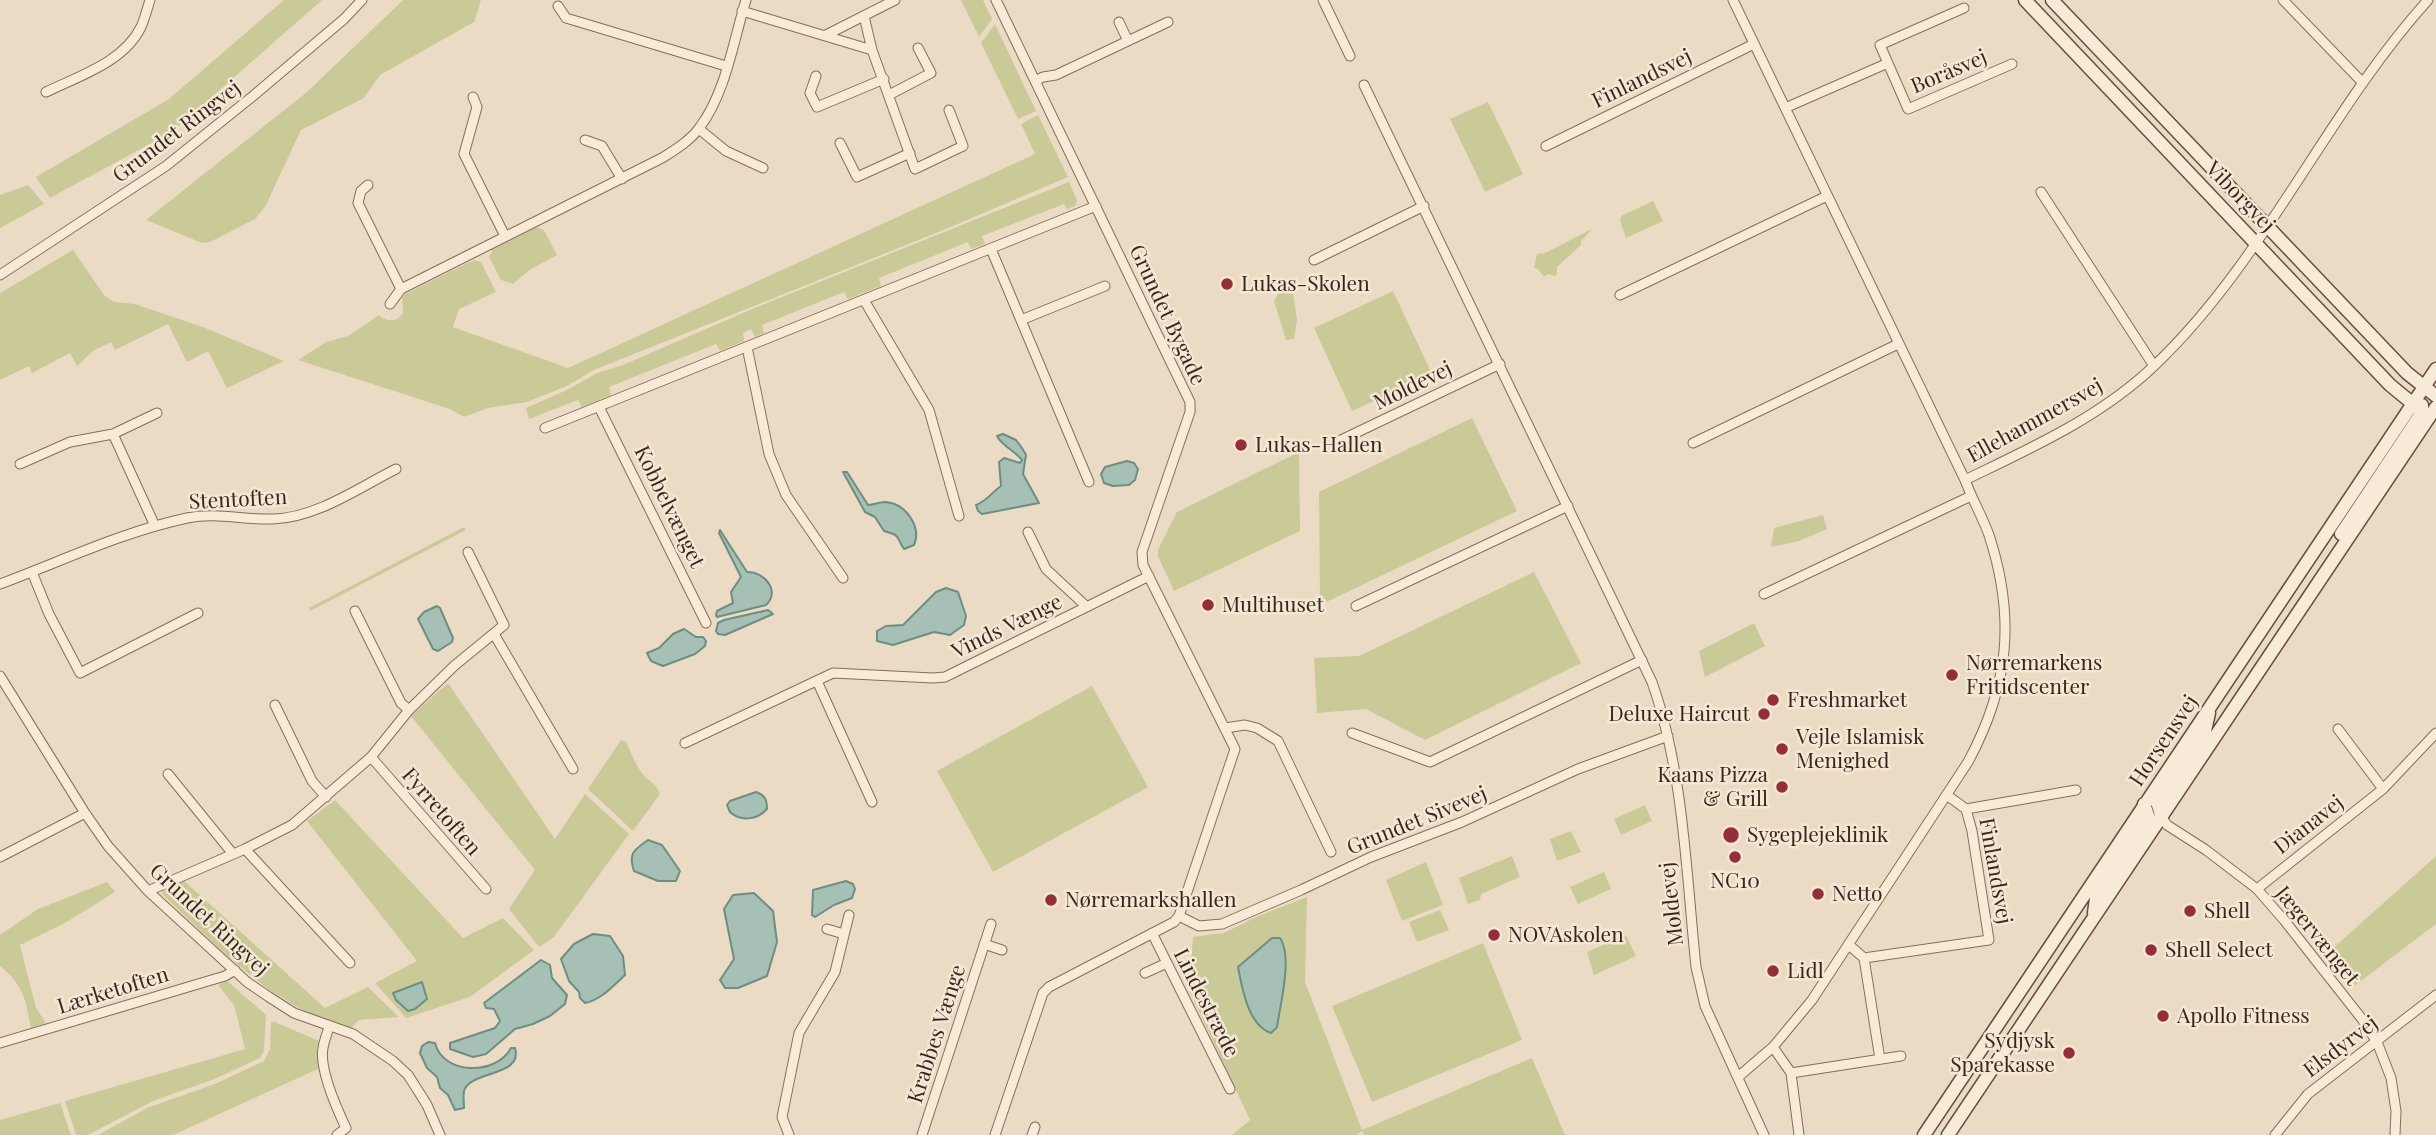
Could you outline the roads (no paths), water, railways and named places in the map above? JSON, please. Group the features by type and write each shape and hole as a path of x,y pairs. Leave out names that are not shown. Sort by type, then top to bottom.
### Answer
{"main road":[{"name":"Viborgvej","path":"2025,0 2389,385 2425,410"},
{"name":"Viborgvej","path":"2052,0 2407,373 2436,396"},
{"path":"2425,410 2424,388 2436,369"},
{"name":"Horsensvej","path":"1948,1135 2310,595 2425,410"},
{"name":"Horsensvej","path":"1924,1135 2210,706 2425,410"},
{"path":"2162,817 2157,802 2204,731 2210,706"},
{"path":"2093,918 2096,898 2150,818 2144,804"},
{"path":"1939,1135 1974,1097"}],"street":[{"path":"46,92 110,61 128,45 141,27 150,0"},
{"name":"Grundet Ringvej","path":"0,275 166,166 293,62 362,0"},
{"path":"390,304 401,289 622,179 682,145 699,128 715,100 746,0"},
{"path":"826,35 895,0"},
{"name":"Grundet Bygade","path":"996,0 1189,402 1190,412 1142,552 1143,565 1235,749 1179,916"},
{"path":"1322,0 1350,56"},
{"path":"1733,0 1988,531 2001,574 2006,613 2003,673 1985,731 1948,796 1812,1000 1773,1047 1738,1077"},
{"path":"2283,0 2363,83"},
{"name":"Ellehammersvej","path":"1965,480 2044,441 2103,407 2154,366 2203,314 2256,242 2399,32 2428,0"},
{"path":"558,6 566,18 726,66"},
{"name":"Boråsvej","path":"1964,8 1880,45 1908,109 2011,64"},
{"path":"742,11 872,50"},
{"path":"864,16 872,50 915,169 963,146 948,110"},
{"path":"1119,22 1128,41"},
{"path":"1035,81 1056,75 1168,22"},
{"name":"Finlandsvej","path":"1546,146 1754,44"},
{"path":"889,95 931,73 918,48"},
{"name":"Boråsvej","path":"1785,108 1888,63"},
{"path":"816,76 810,93 817,107 884,79"},
{"name":"Moldevej","path":"1364,85 1424,205 1656,693 1668,736 1681,821 1698,977 1705,1006 1764,1135"},
{"path":"473,97 477,107 464,154 505,236"},
{"path":"699,128 726,151 764,168"},
{"path":"585,140 602,146 622,179"},
{"path":"840,143 857,177 910,153"},
{"path":"368,185 362,191 358,203 401,289"},
{"path":"2041,191 2154,366"},
{"path":"1620,295 1827,195"},
{"path":"1314,260 1424,205"},
{"path":"545,428 1096,206"},
{"path":"991,248 1089,482"},
{"path":"1021,320 1105,286"},
{"path":"864,300 929,411 959,516"},
{"path":"1693,443 1898,344"},
{"path":"747,347 769,454 786,495 843,578"},
{"name":"Moldevej","path":"1341,440 1500,364"},
{"name":"Kobbelvænget","path":"599,407 706,623"},
{"path":"20,464 70,442 113,434 156,413"},
{"path":"113,434 155,526"},
{"name":"Stentoften","path":"0,584 109,541 189,518 212,515 274,519 304,514 396,470"},
{"path":"1764,594 1971,496"},
{"path":"1356,606 1568,506"},
{"name":"Vinds Vænge","path":"1028,532 1046,569 1087,607"},
{"path":"148,891 246,849 292,825 371,757 409,710 454,666 504,625 468,552"},
{"path":"32,572 49,614 80,673 198,613"},
{"name":"Vinds Vænge","path":"685,743 833,673 945,677 1149,576"},
{"path":"355,611 401,703 409,710"},
{"path":"494,634 573,769"},
{"path":"1353,733 1430,762 1642,660"},
{"name":"Grundet Ringvej","path":"0,676 85,813 108,846 148,891 235,970 293,1013 353,1034 393,1060 408,1075 427,1105 439,1135"},
{"path":"817,681 872,802"},
{"path":"275,705 312,781 326,797"},
{"path":"1225,728 1245,725 1257,727 1278,741 1331,852"},
{"path":"2338,729 2383,789"},
{"name":"Dianavej","path":"2257,889 2383,789 2436,733"},
{"name":"Grundet Sivevej","path":"1179,916 1199,926 1222,924 1371,856 1462,822 1577,769 1668,736"},
{"name":"Fyrretoften","path":"371,757 486,889"},
{"path":"168,774 233,854"},
{"name":"Finlandsvej","path":"1966,809 2076,790"},
{"name":"Finlandsvej","path":"1864,958 1989,940 1966,809 1948,796"},
{"name":"Jægervænget","path":"2144,804 2162,817 2167,825 2206,850 2257,889 2354,1008 2377,1042 2391,1078 2396,1111 2395,1135"},
{"path":"0,857 85,813"},
{"path":"246,849 350,963"},
{"path":"789,1135 782,1117 799,1033 835,972 849,915"},
{"path":"995,1135 1043,993 1049,987 1174,922 1179,916"},
{"name":"Krabbes Vænge","path":"922,1135 991,924"},
{"path":"827,929 844,934"},
{"name":"Lindestræde","path":"1152,933 1230,1089"},
{"name":"Krabbes Vænge","path":"984,944 1002,950"},
{"path":"1849,945 1864,958 1880,1059"},
{"path":"1145,973 1167,963"},
{"name":"Lærketoften","path":"0,1043 225,976 235,970"},
{"name":"Elsdyrvej","path":"2275,1135 2288,1115 2308,1094 2436,995"},
{"path":"329,1027 323,1060 336,1108 348,1132 337,1135"},
{"path":"1773,1047 1791,1073 1799,1135"},
{"path":"1791,1073 1901,1056"}],"place":[{"name":"Lukas-Skolen","path":"1227,284"},
{"name":"Lukas-Hallen","path":"1241,445"},
{"name":"Multihuset","path":"1208,605"},
{"name":"Nørremarkens Fritidscenter","path":"1952,675"},
{"name":"Freshmarket","path":"1773,700"},
{"name":"Deluxe Haircut","path":"1764,714"},
{"name":"Vejle Islamisk Menighed","path":"1782,749"},
{"name":"Kaans Pizza & Grill","path":"1782,787"},
{"name":"Sygeplejeklinik","path":"1731,835"},
{"name":"NC10","path":"1735,857"},
{"name":"Netto","path":"1818,894"},
{"name":"Nørremarkshallen","path":"1051,900"},
{"name":"Shell","path":"2190,911"},
{"name":"NOVAskolen","path":"1494,935"},
{"name":"Shell Select","path":"2151,950"},
{"name":"Lidl","path":"1773,971"},
{"name":"Apollo Fitness","path":"2163,1016"},
{"name":"Sydjysk Sparekasse","path":"2069,1053"}]}
